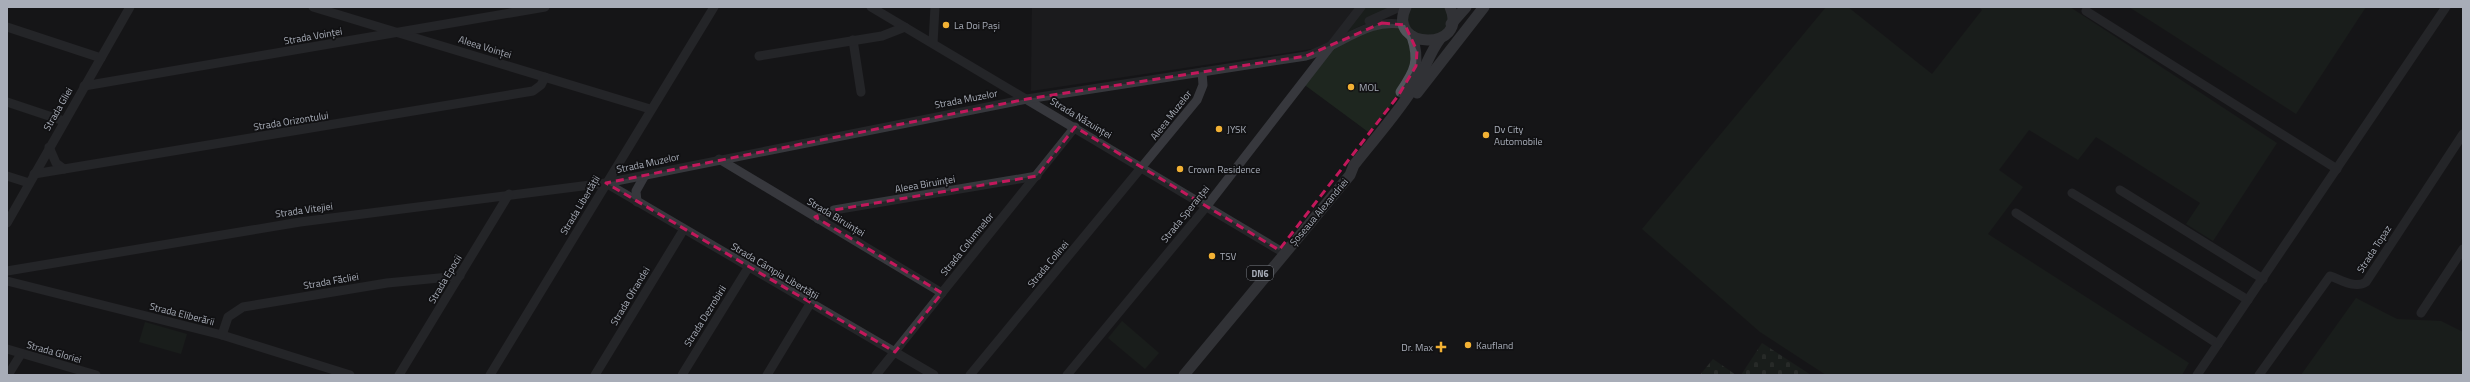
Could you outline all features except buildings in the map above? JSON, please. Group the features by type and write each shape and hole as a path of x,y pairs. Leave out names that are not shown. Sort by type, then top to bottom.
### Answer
{"main road":[{"path":"1405,25 1403,17 1406,7"},
{"path":"1450,7 1452,24"},
{"name":"DN6","path":"1440,39 1466,7"},
{"name":"DN6","path":"1350,175 1362,162 1484,7"},
{"name":"DN6","path":"1405,25 1412,36"},
{"path":"1412,36 1426,42 1440,39"},
{"name":"Șoseaua Alexandriei","path":"1175,375 1344,170 1407,84 1416,66 1418,58 1412,36"},
{"name":"Șoseaua Alexandriei","path":"1184,375 1350,175 1354,165 1413,88 1428,56 1440,39"}],"street":[{"name":"Strada Gliei","path":"7,223 130,7"},
{"name":"Aleea Voinței","path":"313,7 650,109"},
{"name":"Strada Voinței","path":"84,86 545,7"},
{"name":"Strada Libertății","path":"490,375 650,109 714,7"},
{"name":"Strada Năzuinței","path":"871,7 1027,98 1279,250"},
{"path":"932,43 935,7"},
{"name":"Strada Speranței","path":"1067,375 1206,207 1361,7"},
{"path":"1332,46 1350,31 1400,7"},
{"path":"2197,375 2446,7"},
{"path":"2086,11 2337,169"},
{"name":"Strada Muzelor","path":"606,183 1027,98 1306,56 1382,23 1405,25"},
{"path":"7,27 101,58"},
{"path":"759,56 882,36 905,27"},
{"path":"853,40 861,92"},
{"name":"Aleea Muzelor","path":"1144,168 1201,94 1202,72"},
{"name":"Strada Orizontului","path":"34,174 533,91 541,85 545,77"},
{"path":"7,102 64,121"},
{"name":"Strada Columnelor","path":"876,375 1075,127"},
{"name":"Strada Topaz","path":"2259,375 2330,276 2356,286 2360,286 2366,282 2463,134"},
{"path":"49,147 56,163 64,169"},
{"name":"Strada Biruinței","path":"719,159 942,293"},
{"name":"Strada Colinei","path":"970,375 1144,168"},
{"path":"637,202 636,191 645,175"},
{"path":"7,176 29,183"},
{"name":"Aleea Biruinței","path":"818,219 834,210 1037,176"},
{"name":"Strada Vitejiei","path":"7,271 300,222 509,194 606,183"},
{"name":"Strada Câmpia Libertății","path":"606,183 748,268 934,375"},
{"path":"2120,190 2263,279"},
{"path":"2072,192 2248,300"},
{"name":"Strada Epocii","path":"399,375 509,194"},
{"path":"2016,213 2218,344"},
{"name":"Strada Ofrandei","path":"595,375 684,229"},
{"path":"2421,313 2463,249"},
{"name":"Strada Dezrobirii","path":"682,375 748,268"},
{"name":"Strada Făcliei","path":"222,335 228,317 242,307 387,283 460,276"},
{"name":"Strada Eliberării","path":"7,281 222,335 350,375"},
{"path":"767,375 810,304"},
{"name":"Strada Gloriei","path":"7,349 92,374"},
{"path":"8,375 21,354"}],"highlighted area":[{"path":"1382,23 1405,25 1417,51 1416,66 1398,96 1279,250 1075,127 1037,176 834,210 815,217 942,293 895,352 606,183 1027,99 1306,56"}],"shaded area":[{"path":"1032,7 1361,7 1331,46 1031,91"}],"green space":[{"path":"1361,7 1400,7 1350,31 1375,25 1404,25 1406,7 1450,7 1449,30 1418,40 1416,53 1407,78 1394,101 1371,134 1302,83"},
{"path":"1826,7 1848,7 1932,74 1982,10 1979,7 2070,7 2277,143 2213,241 2186,224 2200,203 2096,137 2078,160 2029,130 1999,170 2023,187 1988,234 2189,363 2182,375 1826,375 1760,332 1642,229"},
{"path":"2129,7 2366,7 2296,114"},
{"path":"2356,298 2397,319 2441,321 2463,332 2463,375 2301,375"},
{"path":"1122,321 1159,353 1145,369 1108,338"},
{"path":"145,322 187,334 181,354 139,342"},
{"path":"1762,343 1811,375 1741,375"},
{"path":"1713,359 1736,375 1700,375"}],"place":[{"name":"La Doi Pași","path":"946,25"},
{"name":"MOL","path":"1351,87"},
{"name":"JYSK","path":"1219,129"},
{"name":"Dv City Automobile","path":"1486,135"},
{"name":"Crown Residence","path":"1180,169"},
{"name":"TSV","path":"1212,256"},
{"name":"Kaufland","path":"1468,345"},
{"name":"Dr. Max","path":"1441,347"}]}
